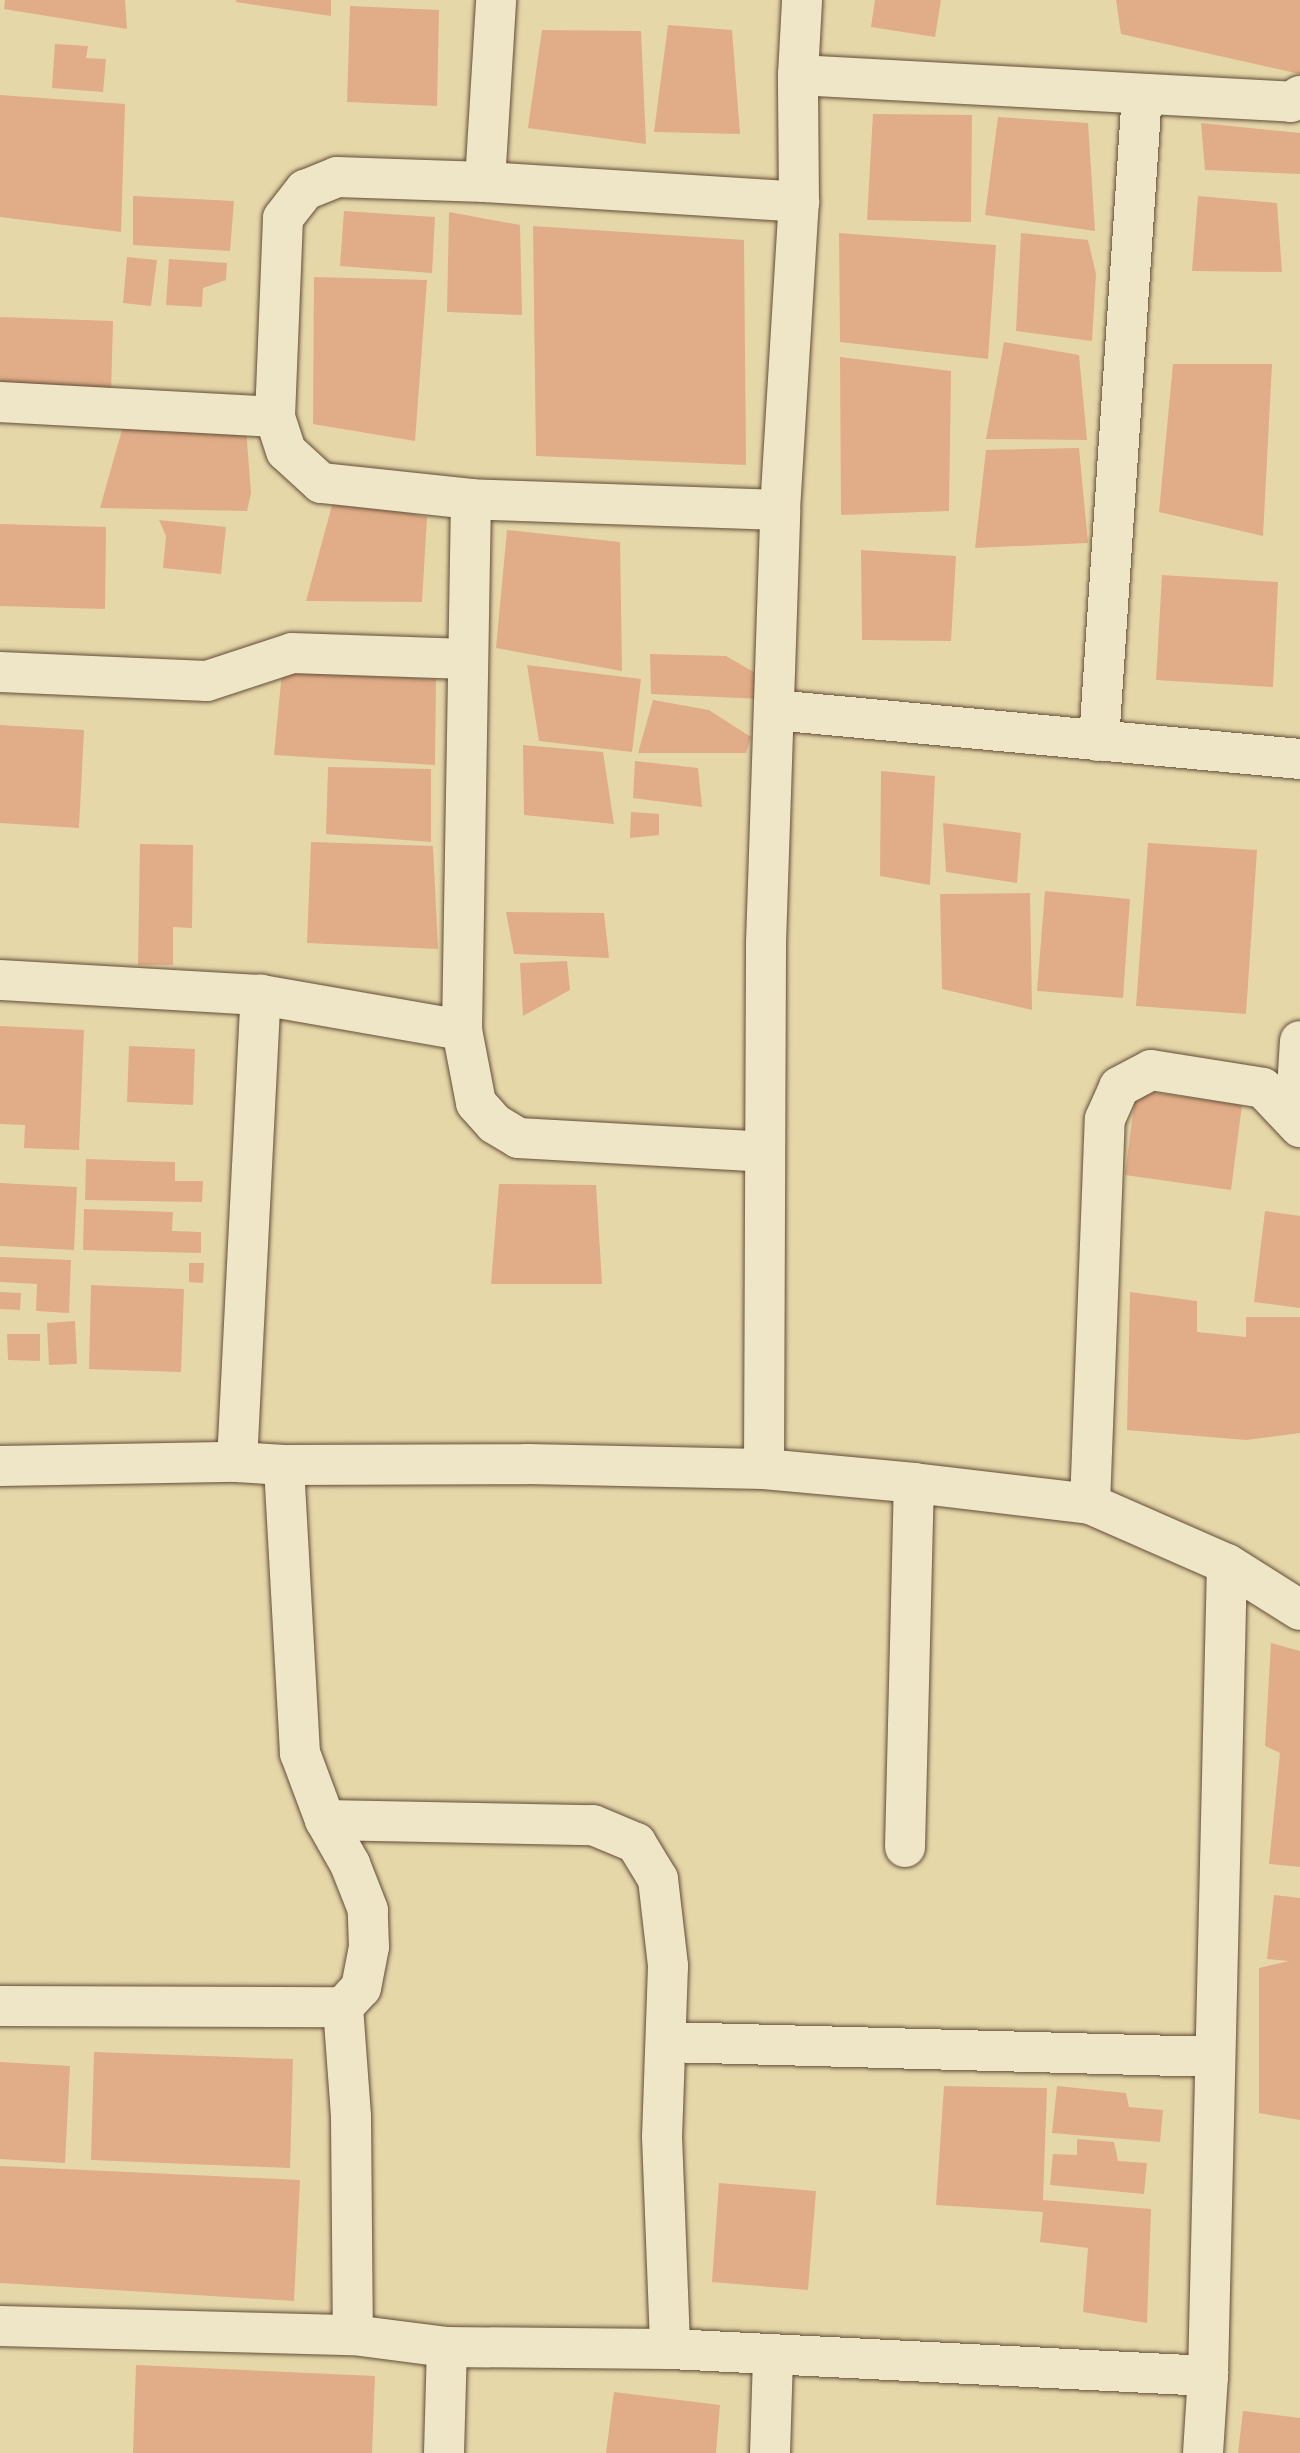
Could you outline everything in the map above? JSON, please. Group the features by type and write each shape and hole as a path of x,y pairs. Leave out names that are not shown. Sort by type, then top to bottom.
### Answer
{"street":[{"path":"485,182 496,0"},
{"path":"764,1469 766,943 780,510 799,202 798,75 802,0"},
{"path":"798,75 1291,102 1300,96"},
{"path":"1099,741 1142,94"},
{"path":"780,510 471,499 321,483 286,451 275,417 283,218 305,190 337,177 485,182 799,202"},
{"path":"0,402 275,417"},
{"path":"471,499 462,1030 476,1103 495,1124 518,1138 765,1152"},
{"path":"0,672 207,681 292,653 467,659"},
{"path":"774,710 1300,759"},
{"path":"0,980 261,995 462,1030"},
{"path":"237,1462 261,995"},
{"path":"1297,1124 1300,1041"},
{"path":"1090,1504 1105,1119 1119,1087 1151,1070 1263,1088 1297,1124"},
{"path":"0,1466 237,1462 284,1465 527,1464 764,1469 914,1483 1090,1504 1227,1564 1300,1610"},
{"path":"0,2006 343,2007 361,1988 369,1947 368,1910 350,1864 325,1820 300,1753 284,1465"},
{"path":"905,1847 914,1483"},
{"path":"1203,2453 1208,2376 1227,1564"},
{"path":"325,1820 593,1825 636,1843 658,1879 668,1966 662,2136 670,2349"},
{"path":"343,2007 351,2117 353,2335"},
{"path":"667,2042 1214,2057"},
{"path":"0,2326 353,2335 447,2347 670,2349 1208,2376"},
{"path":"444,2453 447,2347"},
{"path":"770,2453 773,2355"}],"building":[{"path":"5,0 125,0 127,29 4,9"},
{"path":"331,0 331,16 236,2"},
{"path":"875,0 941,0 935,37 871,27"},
{"path":"1116,0 1300,0 1300,74 1121,34"},
{"path":"350,6 439,10 437,106 347,102"},
{"path":"668,25 732,30 740,134 654,132"},
{"path":"542,30 641,31 646,144 528,128"},
{"path":"55,44 88,46 86,58 106,59 103,92 52,88"},
{"path":"0,95 125,104 121,232 0,217"},
{"path":"873,114 972,115 971,222 867,220"},
{"path":"998,117 1088,123 1095,231 985,215"},
{"path":"1201,123 1300,133 1300,174 1205,170"},
{"path":"133,196 234,201 230,251 133,245"},
{"path":"1198,196 1277,203 1282,272 1192,271"},
{"path":"344,211 435,217 432,273 340,266"},
{"path":"449,212 520,225 522,315 447,312"},
{"path":"533,226 744,240 746,465 536,456"},
{"path":"839,233 996,245 988,359 840,342"},
{"path":"1021,233 1088,240 1096,274 1092,341 1016,331"},
{"path":"127,257 157,260 151,306 123,303"},
{"path":"169,259 227,263 226,280 203,288 202,307 166,305"},
{"path":"314,277 427,280 415,441 313,424"},
{"path":"0,317 113,321 111,395 0,387"},
{"path":"1004,342 1079,355 1087,440 986,439"},
{"path":"840,357 951,371 949,511 841,515"},
{"path":"1173,364 1272,364 1263,536 1159,512"},
{"path":"125,419 246,429 251,493 247,511 100,508"},
{"path":"1079,448 1088,543 975,548 986,450"},
{"path":"334,498 427,517 422,602 306,601"},
{"path":"159,520 226,527 221,574 163,568 166,536"},
{"path":"0,524 106,527 105,609 0,606"},
{"path":"507,530 620,542 622,671 496,648"},
{"path":"861,550 956,556 951,641 862,640"},
{"path":"1162,575 1278,582 1273,687 1156,680"},
{"path":"650,654 726,656 759,675 762,699 651,694"},
{"path":"527,665 641,679 632,752 539,741"},
{"path":"282,672 436,679 435,765 274,755"},
{"path":"653,700 709,710 751,737 746,753 638,753"},
{"path":"0,725 84,730 79,828 0,823"},
{"path":"523,745 603,752 614,824 524,815"},
{"path":"635,761 698,768 702,807 633,798"},
{"path":"328,767 431,769 431,842 326,834"},
{"path":"881,771 935,776 930,885 880,876"},
{"path":"631,812 659,814 659,835 630,838"},
{"path":"943,823 1021,833 1017,883 946,872"},
{"path":"311,842 433,846 438,949 307,943"},
{"path":"1148,843 1257,850 1246,1014 1136,1006"},
{"path":"140,844 193,845 192,928 173,927 173,965 138,965"},
{"path":"1045,891 1130,899 1123,998 1037,991"},
{"path":"1030,893 1032,1010 942,989 940,894"},
{"path":"506,912 604,913 609,958 514,954"},
{"path":"567,961 570,990 523,1016 520,963"},
{"path":"0,1026 84,1030 79,1150 24,1148 25,1125 0,1124"},
{"path":"129,1046 195,1049 193,1105 127,1102"},
{"path":"1136,1090 1242,1105 1231,1190 1125,1175"},
{"path":"86,1159 175,1162 175,1181 203,1181 202,1202 85,1200"},
{"path":"0,1183 77,1187 74,1250 0,1246"},
{"path":"499,1184 596,1185 602,1284 491,1284"},
{"path":"84,1209 173,1212 172,1231 201,1232 201,1253 83,1250"},
{"path":"1265,1211 1300,1216 1300,1308 1254,1302"},
{"path":"0,1257 71,1260 69,1313 36,1311 37,1284 0,1282"},
{"path":"189,1263 204,1263 203,1283 189,1282"},
{"path":"91,1285 184,1289 181,1372 89,1369"},
{"path":"0,1292 21,1293 20,1310 0,1309"},
{"path":"1130,1292 1197,1301 1197,1332 1246,1337 1246,1317 1300,1317 1300,1433 1246,1440 1127,1430"},
{"path":"75,1321 77,1364 49,1365 47,1323"},
{"path":"7,1334 40,1334 40,1361 8,1360"},
{"path":"1271,1643 1300,1651 1300,1867 1269,1864 1280,1753 1265,1746"},
{"path":"1274,1895 1300,1898 1300,2120 1259,2113 1259,1968 1289,1961 1267,1959"},
{"path":"94,2052 293,2059 290,2168 91,2160"},
{"path":"0,2062 70,2066 65,2163 0,2159"},
{"path":"944,2086 1047,2088 1043,2200 1151,2209 1147,2323 1083,2312 1088,2248 1040,2242 1043,2212 936,2205"},
{"path":"1057,2086 1126,2093 1129,2107 1163,2110 1160,2142 1052,2133"},
{"path":"1077,2139 1114,2142 1118,2161 1147,2163 1144,2194 1050,2185 1053,2154 1077,2155"},
{"path":"0,2166 300,2180 294,2301 0,2283"},
{"path":"719,2183 816,2191 808,2290 712,2282"},
{"path":"136,2365 375,2376 372,2453 133,2453"},
{"path":"614,2392 720,2405 716,2453 606,2453"},
{"path":"1243,2411 1300,2418 1300,2453 1238,2453"}]}
